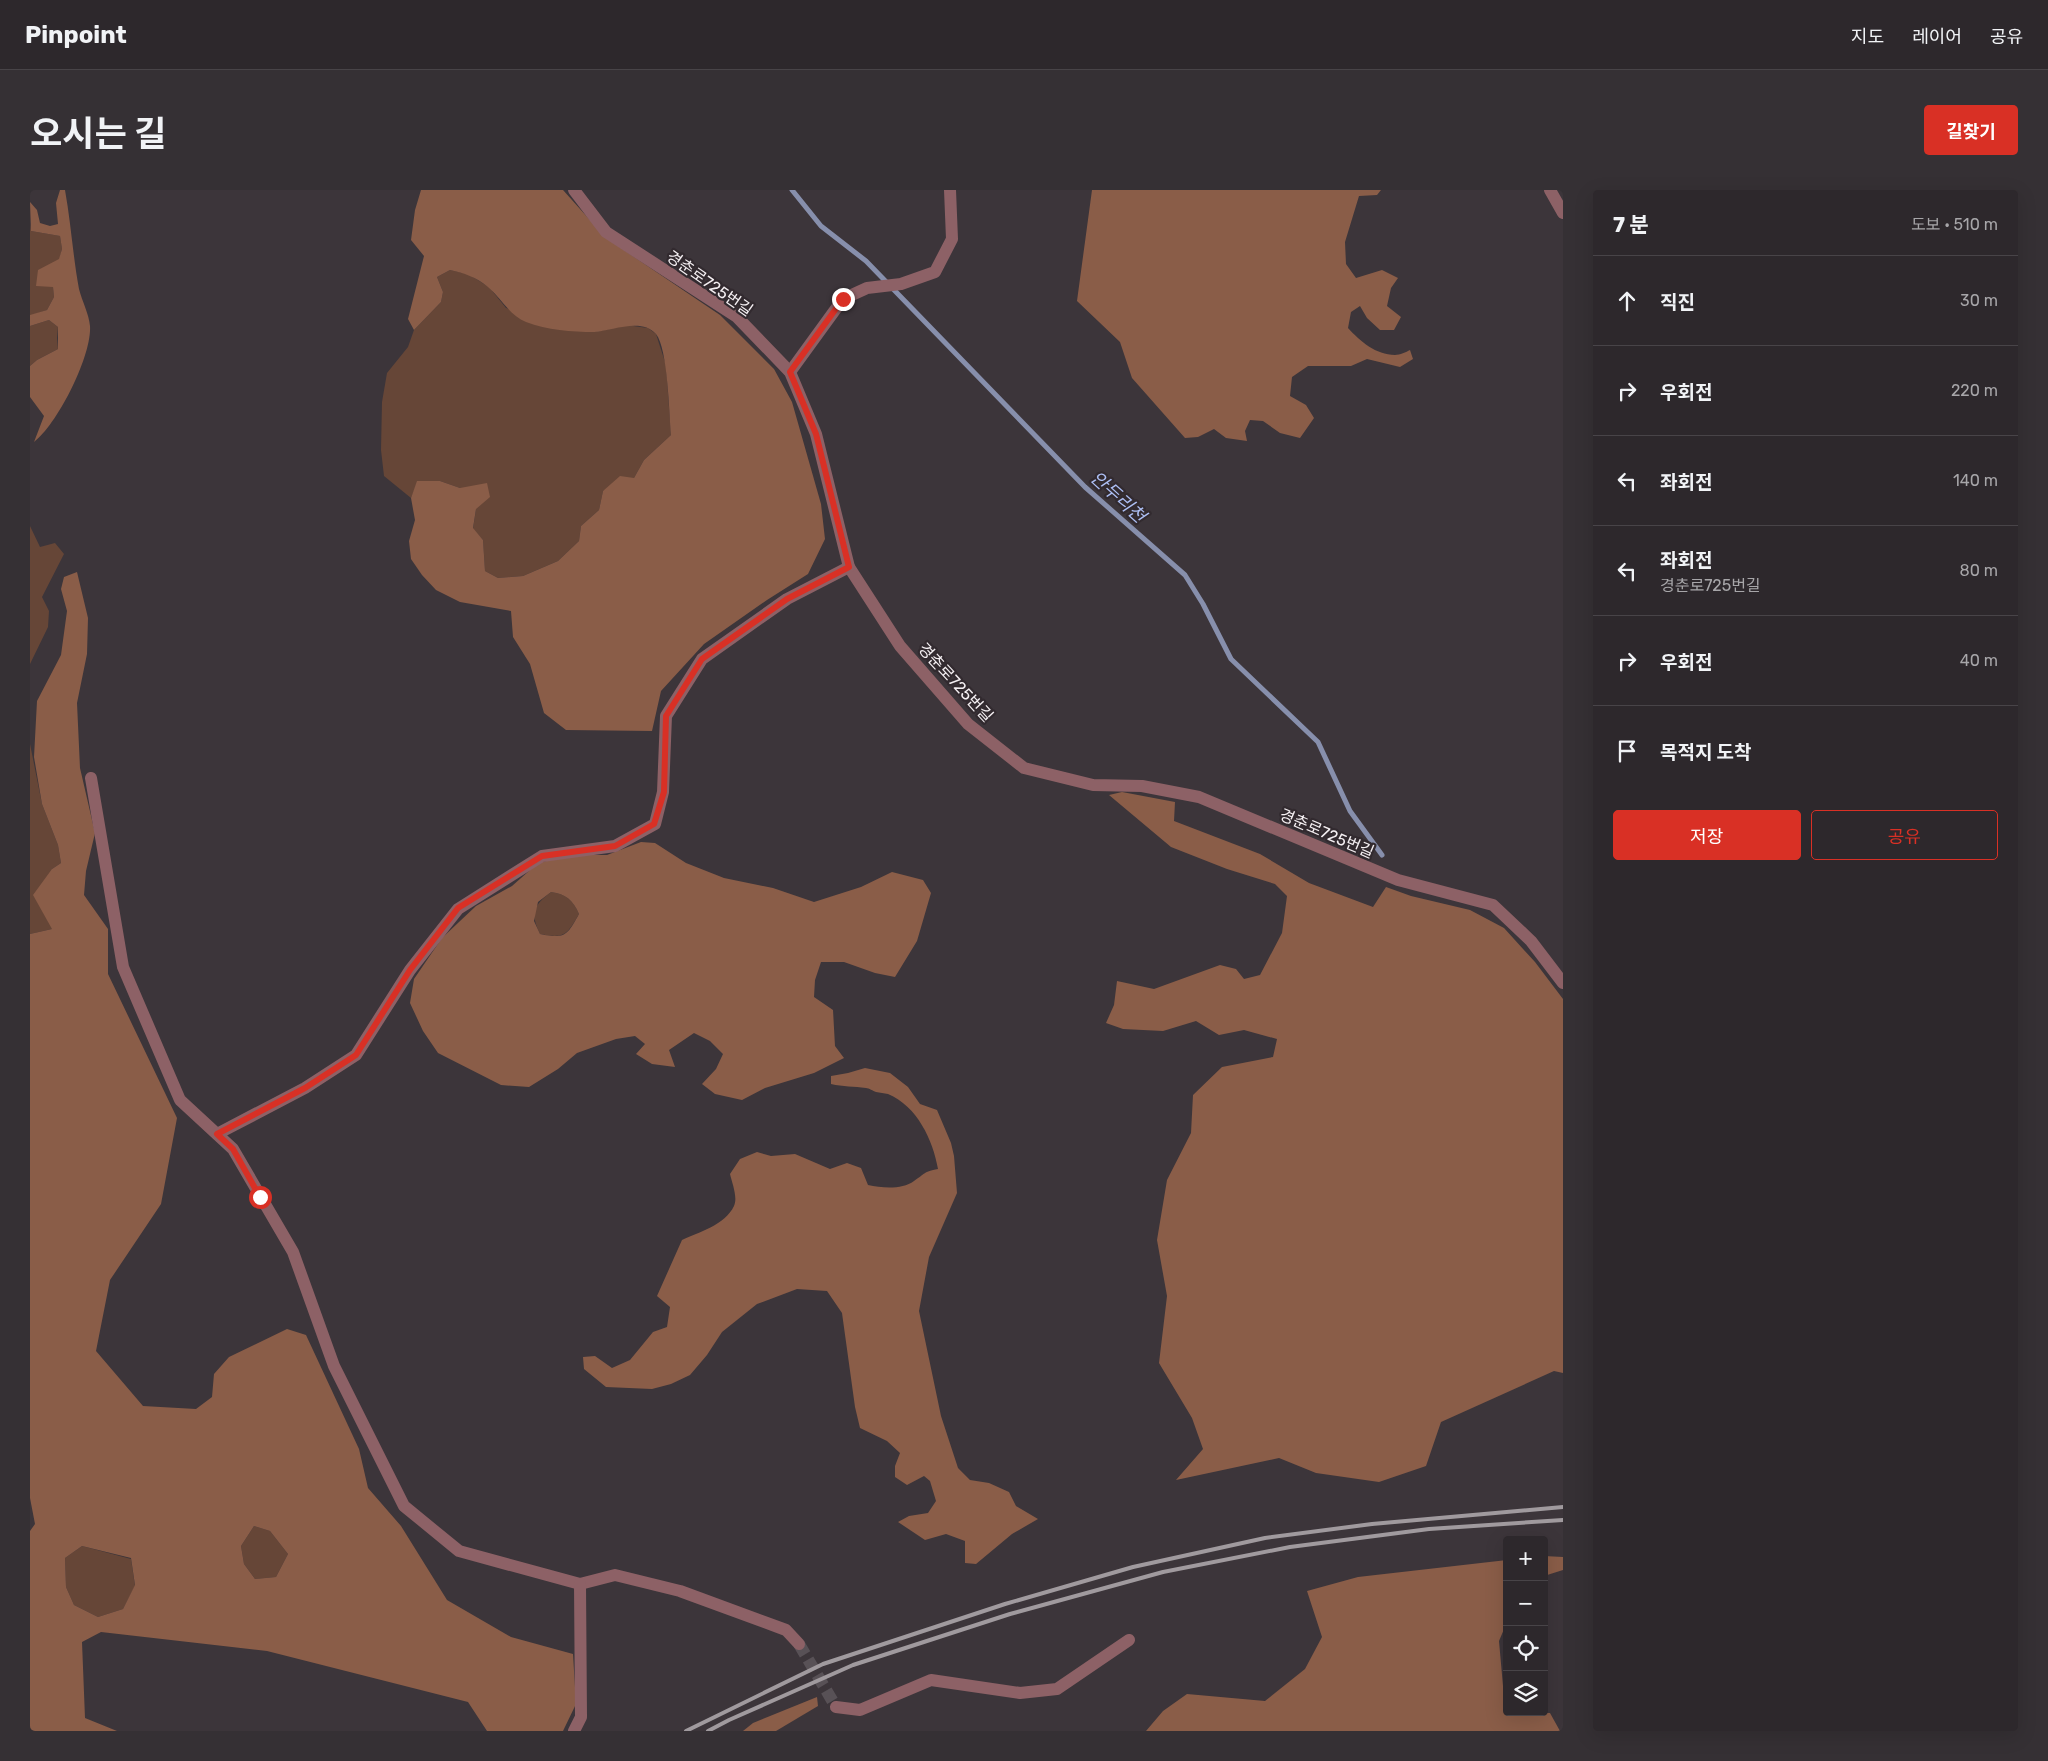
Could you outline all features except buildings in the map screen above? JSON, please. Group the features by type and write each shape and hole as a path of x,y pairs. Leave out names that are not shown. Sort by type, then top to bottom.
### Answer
{"street":[{"name":"경춘로725번길","path":"574,190 606,232 737,317 790,372 816,434 849,567 900,646 968,724 1024,768 1093,785 1142,786 1199,797 1398,880 1493,905 1532,941 1563,983"},
{"path":"790,372 843,299 868,288 901,284 936,272 952,239 950,190"},
{"path":"1556,193 1563,213"},
{"path":"217,1134 305,1088 356,1055 410,970 458,908 542,856 615,846 654,824 664,792 666,716 702,659 787,599 849,567"},
{"path":"91,778 123,967 180,1100 233,1149 293,1252 334,1366 404,1506 459,1552 580,1584 615,1575 680,1591 786,1630 799,1644"},
{"path":"574,1731 581,1717 580,1584"},
{"path":"836,1707 860,1710 931,1680 1020,1693 1057,1689 1129,1640"}],"shaded area":[{"path":"60,190 65,190 79,289 90,326 89,339 79,371 62,406 53,421 34,442 44,416 30,397 30,366 58,349 58,327 49,320 30,326 30,315 47,310 54,297 53,287 36,286 38,270 59,259 62,249 60,236 31,231 30,202 37,210 40,223 50,226 58,224 56,203"},
{"path":"421,190 563,190 606,238 720,315 774,369 792,402 821,504 825,539 808,574 704,644 661,691 652,731 566,730 544,713 530,664 513,637 511,611 460,602 436,590 411,559 409,541 415,520 411,498 417,481 440,481 460,488 487,483 490,497 476,509 473,528 483,540 485,571 498,578 523,576 558,561 579,541 581,526 599,510 603,491 620,476 634,478 644,460 671,435 669,397 660,342 656,334 643,326 626,326 586,332 551,329 534,325 515,315 493,291 479,281 450,270 437,277 443,292 441,302 414,330 408,319 424,256 411,240 415,210"},
{"path":"1092,190 1381,190 1377,195 1359,196 1345,242 1346,264 1356,278 1382,270 1398,278 1391,288 1387,306 1401,317 1394,330 1380,330 1367,318 1360,306 1351,312 1348,328 1363,342 1381,353 1395,355 1410,350 1413,359 1400,367 1367,359 1351,366 1308,366 1292,377 1290,396 1306,405 1314,418 1300,438 1280,433 1263,421 1250,420 1245,431 1247,441 1226,438 1214,429 1198,437 1185,438 1132,378 1120,342 1077,301"},
{"path":"30,224 31,231 60,236 62,249 53,287 54,297 47,310 30,316"},
{"path":"450,270 468,274 489,287 506,308 596,332 626,325 648,328 656,334 666,365 671,435 644,460 634,478 603,491 599,510 581,526 579,541 558,561 523,576 498,578 485,571 483,540 473,529 476,509 460,488 440,481 418,481 411,498 384,476 381,450 382,402 387,373 408,347 414,330 441,302 443,292 437,277"},
{"path":"49,320 58,327 58,349 30,366 30,326"},
{"path":"30,526 40,547 55,543 64,554 42,597 49,611 48,627 30,664"},
{"path":"77,572 88,618 87,654 77,703 80,768 95,833 86,871 84,895 108,929 108,974 177,1118 161,1204 110,1280 96,1351 143,1406 196,1409 212,1397 214,1374 229,1357 287,1329 306,1335 359,1449 368,1488 401,1526 447,1600 511,1637 573,1654 576,1704 563,1731 487,1731 468,1702 267,1651 101,1632 82,1642 85,1718 117,1731 30,1731 30,1531 35,1524 30,1498 30,934 52,929 33,895 52,869 61,863 58,845 42,804 34,757 37,701 61,655 67,611 61,589 64,577","holes":["254,1526 270,1531 288,1554 276,1577 255,1579 244,1564 241,1546","82,1546 131,1558 135,1585 123,1609 98,1617 74,1605 66,1587 65,1558"]},
{"path":"30,744 42,804 58,845 61,863 52,869 52,929 30,934"},
{"path":"1122,792 1175,802 1174,821 1260,854 1309,883 1373,907 1386,887 1411,896 1470,910 1504,928 1535,962 1563,999 1563,1373 1554,1371 1441,1422 1426,1466 1379,1482 1316,1473 1279,1458 1176,1480 1203,1449 1192,1418 1159,1363 1167,1296 1157,1240 1167,1180 1191,1133 1193,1095 1222,1067 1273,1057 1277,1039 1244,1030 1219,1035 1196,1021 1163,1031 1123,1029 1106,1023 1114,1005 1117,981 1154,989 1220,965 1236,969 1244,979 1260,975 1282,933 1287,896 1275,884 1227,869 1171,847 1109,795"},
{"path":"641,842 655,843 686,863 724,878 773,888 814,902 861,887 892,872 923,880 931,893 917,941 895,977 875,973 844,962 821,962 815,980 814,997 833,1010 835,1046 844,1058 814,1073 765,1088 742,1100 715,1094 702,1084 716,1069 723,1054 710,1041 694,1033 669,1050 675,1067 652,1064 636,1054 645,1044 635,1036 616,1039 577,1053 558,1069 529,1087 501,1085 438,1053 423,1031 410,1003 414,979 442,938 476,906 512,886 538,863 571,855 607,855","holes":["551,892 565,896 574,905 579,914 564,934 560,936 540,934 534,921 538,902"]},
{"path":"551,892 561,894 568,899 579,914 568,931 555,936 540,934 534,915 537,906"},
{"path":"865,1068 890,1073 908,1087 920,1104 937,1110 951,1143 957,1193 929,1257 919,1311 941,1416 958,1468 970,1480 989,1483 1009,1492 1016,1506 1038,1519 1012,1534 976,1564 965,1563 965,1541 946,1534 925,1540 898,1522 909,1516 928,1513 936,1501 930,1481 924,1476 907,1485 895,1477 895,1466 900,1453 887,1441 860,1428 855,1407 842,1313 827,1291 797,1289 757,1304 722,1332 707,1355 690,1375 671,1384 652,1389 606,1387 584,1369 583,1357 595,1356 612,1368 630,1360 653,1332 667,1327 670,1307 657,1296 682,1240 704,1231 730,1213 734,1206 735,1194 730,1174 740,1159 757,1152 771,1156 795,1154 830,1169 847,1163 861,1168 868,1185 886,1187 904,1186 927,1172 938,1169 928,1136 922,1125 915,1115 898,1099 867,1088 831,1084 831,1076"},
{"path":"254,1526 270,1531 288,1554 276,1577 255,1579 244,1564 241,1546"},
{"path":"82,1546 131,1559 135,1586 123,1609 98,1617 74,1605 66,1587 65,1558"},
{"path":"1548,1556 1563,1557 1563,1570 1548,1575"},
{"path":"1503,1560 1503,1632 1499,1641 1503,1686 1503,1716 1548,1716 1548,1713 1550,1713 1560,1731 1146,1731 1163,1711 1187,1694 1265,1701 1305,1669 1322,1637 1307,1591 1358,1577"},
{"path":"817,1697 818,1706 776,1731 743,1731 753,1723"}],"waterway":[{"name":"안두리천","path":"792,190 821,226 866,261 1085,487 1185,575 1203,604 1231,659 1318,742 1350,811 1382,855"}],"tunnel":[{"path":"799,1644 836,1707"}],"railway":[{"path":"686,1731 823,1664 1005,1604 1133,1567 1265,1538 1372,1524 1563,1507"},
{"path":"708,1731 853,1665 1010,1614 1163,1572 1290,1547 1429,1529 1563,1520"}],"route":[{"path":"260,1197 233,1149 217,1134 305,1088 356,1055 410,970 458,908 542,856 615,846 654,824 664,792 666,716 702,659 787,599 849,567 816,434 790,372 843,299"}]}
